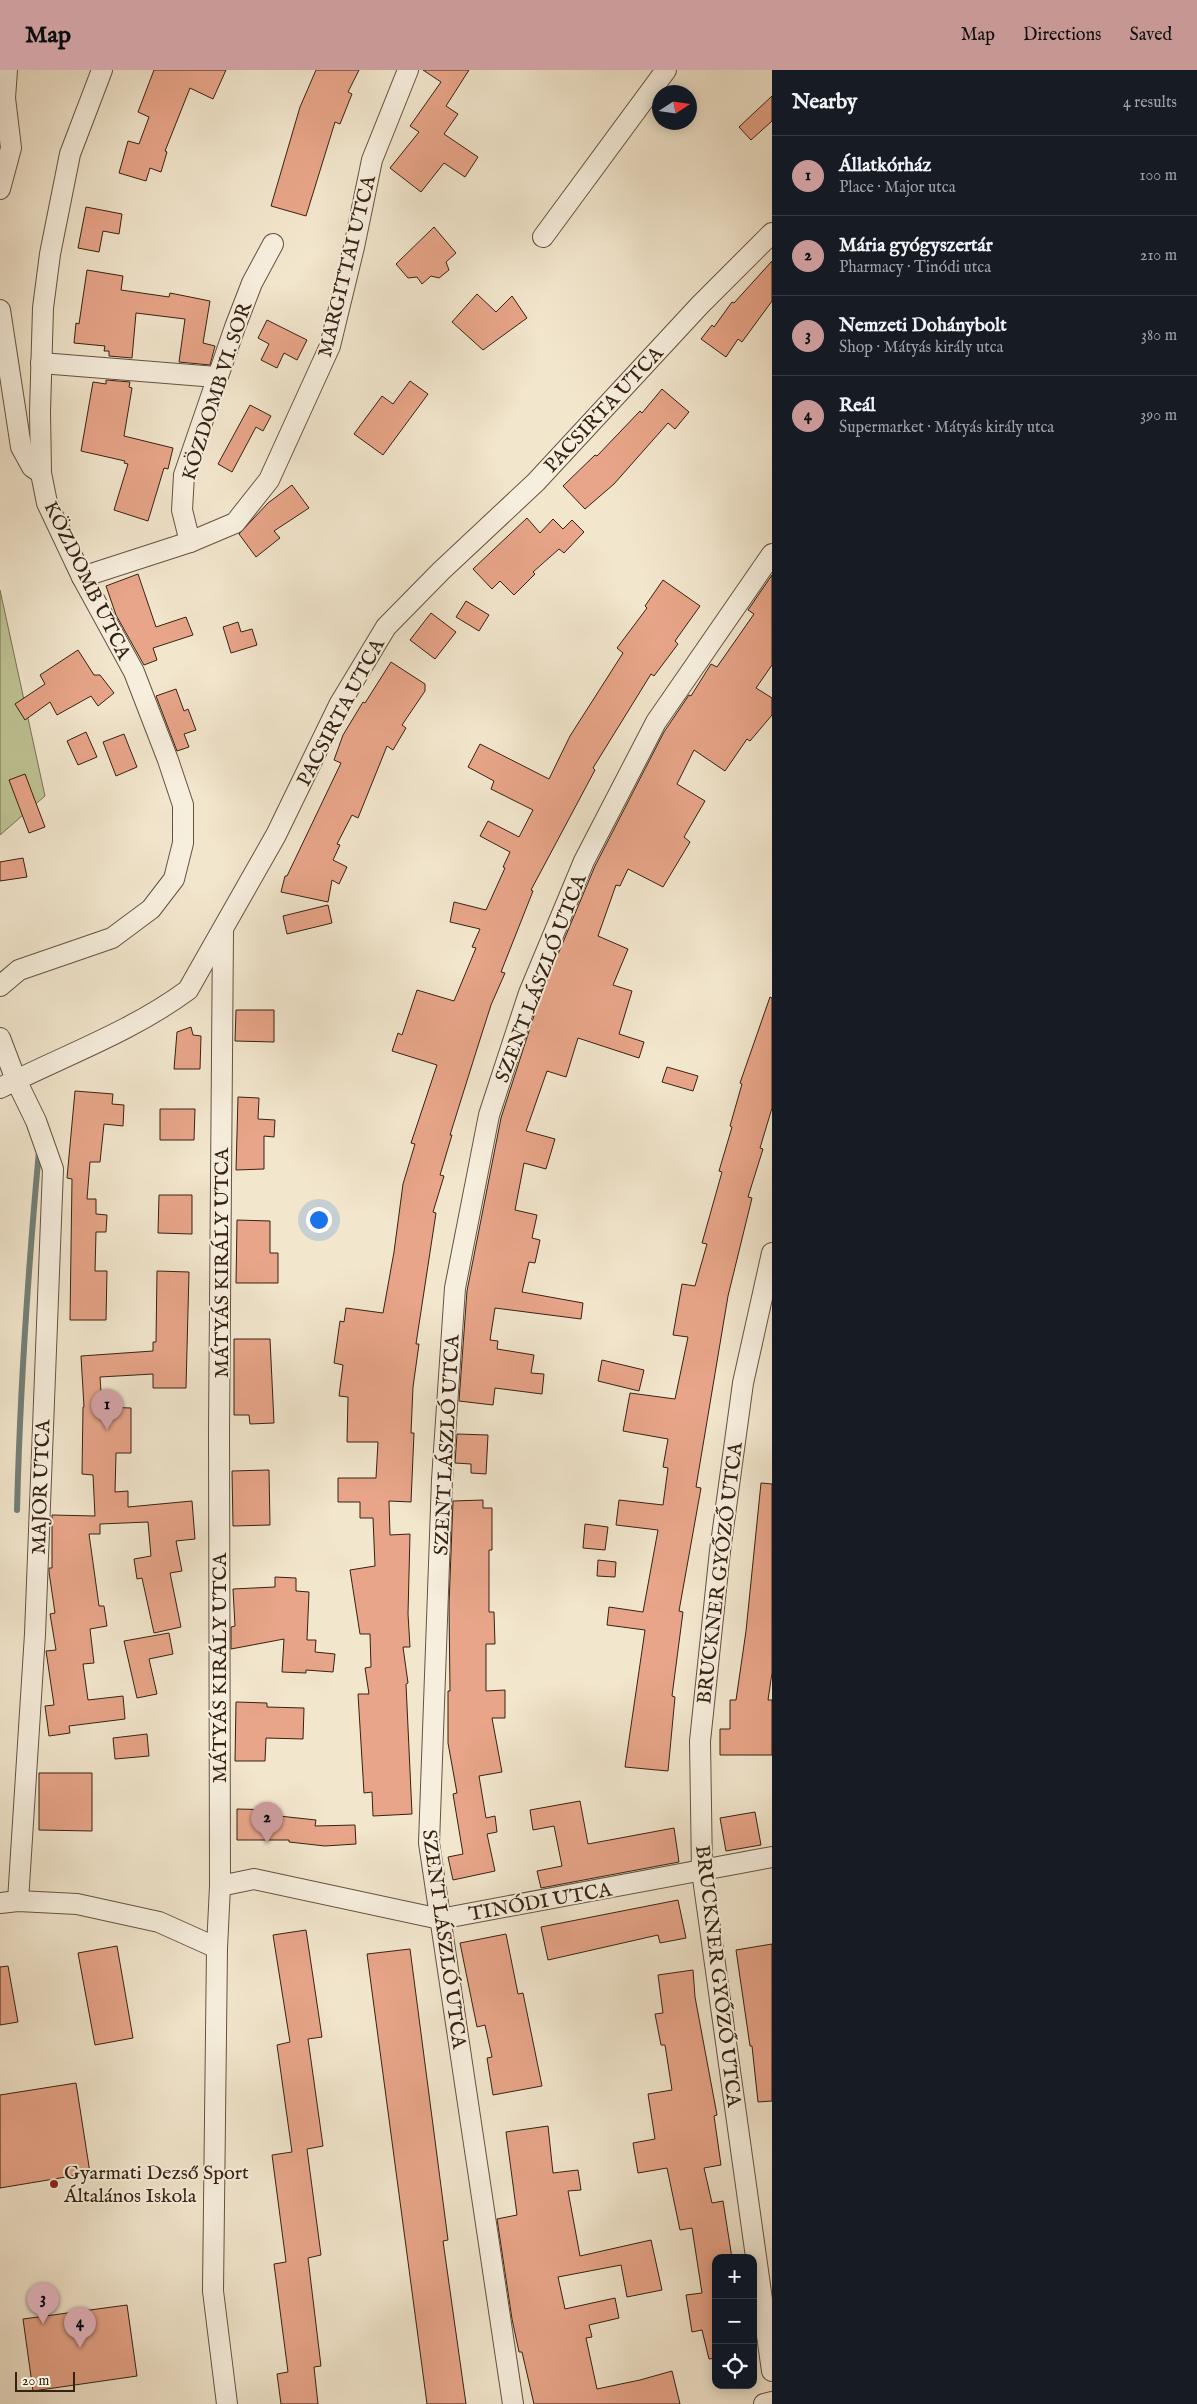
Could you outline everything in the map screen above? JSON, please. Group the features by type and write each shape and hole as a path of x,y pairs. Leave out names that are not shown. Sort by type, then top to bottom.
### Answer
{"street":[{"path":"0,189 11,148 5,98 7,70"},
{"name":"KÖZDOMB UTCA","path":"0,986 19,970 112,938 151,909 174,879 183,843 183,805 168,760 134,672 82,577 47,503 41,472 43,308 50,254 70,154 102,70"},
{"name":"MARGITTAI UTCA","path":"82,577 190,542 235,523 269,480 294,429 330,346 354,247 372,160 408,70"},
{"path":"543,237 666,70"},
{"name":"PACSIRTA UTCA","path":"8,1084 104,1039 173,1001 188,990 276,835 339,705 386,626 441,571 536,482 700,305 772,233"},
{"name":"KÖZDOMB VI. SOR","path":"190,542 182,510 184,475 216,377 252,283 273,244"},
{"path":"0,310 21,447 32,467 41,472"},
{"path":"41,363 216,377"},
{"name":"SZENT LÁSZLÓ UTCA","path":"513,2404 429,1842 442,1480 455,1288 489,1115 529,993 584,861 656,722 770,563"},
{"name":"MÁTYÁS KIRÁLY UTCA","path":"223,931 219,1431 220,1886 217,1948 213,2291 228,2404"},
{"path":"0,1038 8,1084"},
{"name":"MAJOR UTCA","path":"8,1084 36,1121 53,1169 34,1634 9,1902"},
{"name":"BRUCKNER GYŐZŐ UTCA","path":"772,1253 743,1383 720,1551 700,1741 702,1871 772,2372"},
{"name":"TINÓDI UTCA","path":"220,1886 254,1880 440,1919 772,1857"},
{"path":"9,1902 77,1904 159,1922 217,1948"},
{"path":"764,2404 772,2402"}],"green space":[{"path":"0,590 45,796 0,835"}],"building":[{"path":"154,70 226,70 213,99 190,88 165,151 167,152 161,172 150,168 146,181 119,173 128,141 139,144 149,117 138,112"},
{"path":"316,70 359,70 348,92 352,94 340,124 335,122 306,216 271,206 300,107"},
{"path":"423,70 469,70 446,106 458,114 444,134 478,157 465,177 444,163 421,192 390,168 419,132 410,126 441,82"},
{"path":"772,96 772,121 751,140 739,127"},
{"path":"86,207 122,214 119,234 103,231 99,252 78,248"},
{"path":"434,227 456,253 446,262 449,270 439,278 431,276 422,284 417,277 408,278 396,264"},
{"path":"772,261 772,301 742,342 738,339 726,357 701,339 712,325 714,327 732,302 734,303"},
{"path":"87,270 123,276 121,290 169,297 170,293 210,301 203,343 215,346 210,365 179,362 185,319 136,313 132,358 109,356 109,351 104,351 105,346 74,343 76,323 79,324"},
{"path":"477,294 496,312 512,296 527,318 483,350 452,322"},
{"path":"267,320 307,340 297,360 284,353 277,368 261,360 269,344 258,338"},
{"path":"106,380 130,382 129,387 132,388 124,436 173,448 168,469 164,468 148,521 114,510 128,464 124,463 125,461 81,451 93,382 106,384"},
{"path":"410,381 428,394 383,455 354,434 382,396 393,404"},
{"path":"662,389 689,412 675,429 668,423 614,484 585,509 563,486 595,455 597,456 640,411 642,413"},
{"path":"250,405 271,416 263,431 256,427 232,472 218,464"},
{"path":"292,485 309,508 274,531 280,538 256,557 239,534 268,503"},
{"path":"527,518 540,533 553,519 563,529 572,520 584,532 564,553 559,549 533,572 535,574 514,595 500,581 492,589 473,569"},
{"path":"138,574 156,627 186,617 193,635 153,648 157,660 144,665 116,615 106,586"},
{"path":"772,575 772,665 756,688 772,698 772,715 750,741 747,739 725,771 694,750 677,784 705,801 684,837 690,842 663,887 628,869 620,886 616,885 598,936 628,949 613,985 632,991 619,1034 644,1042 639,1058 578,1038 566,1077 547,1071 526,1131 555,1139 546,1169 524,1163 515,1210 537,1215 532,1238 540,1240 535,1263 529,1262 522,1292 583,1303 581,1319 495,1308 490,1340 498,1341 497,1349 534,1355 531,1373 544,1374 542,1394 495,1388 493,1405 459,1401 467,1291 501,1118 540,997 595,866 664,732 689,695 691,696 711,664 717,667 754,614 748,610"},
{"path":"663,580 700,606 675,641 678,644 654,676 651,674 593,768 595,770 531,890 533,891 501,972 505,973 491,1005 450,1135 452,1135 440,1175 444,1176 433,1212 436,1213 416,1344 419,1344 413,1387 411,1433 414,1433 411,1502 389,1501 390,1535 410,1534 408,1614 410,1647 403,1647 408,1683 406,1684 412,1814 373,1816 372,1792 364,1793 358,1694 369,1694 365,1668 371,1667 370,1634 360,1634 350,1570 375,1566 373,1518 360,1518 360,1502 338,1502 338,1478 376,1478 378,1442 347,1442 348,1397 339,1396 343,1365 334,1363 340,1321 344,1322 346,1308 383,1313 394,1252 403,1184 415,1144 411,1143 437,1065 392,1051 398,1033 402,1035 417,990 454,1001 476,948 472,947 480,929 450,922 454,902 486,910 510,852 480,836 488,821 519,837 533,810 491,789 494,781 468,767 480,744 549,779 570,736 623,653 617,648 647,608 645,606"},
{"path":"466,601 489,615 479,631 456,617"},
{"path":"431,613 456,632 435,659 410,640"},
{"path":"238,622 241,632 252,629 257,645 231,653 223,627"},
{"path":"78,650 94,675 100,675 114,693 98,706 91,696 57,715 50,702 25,720 15,704 45,684 40,675"},
{"path":"391,662 425,684 425,691 402,725 406,728 393,750 387,746 358,818 352,815 337,844 340,845 333,860 347,867 339,884 332,880 328,902 281,892 285,876 287,876 341,763 334,760 343,735"},
{"path":"176,689 184,711 188,709 196,730 184,734 189,747 177,751 156,696"},
{"path":"86,732 97,757 78,765 67,741"},
{"path":"124,734 137,767 116,776 103,742"},
{"path":"25,774 45,827 29,833 9,780"},
{"path":"23,858 27,877 0,881 0,862"},
{"path":"328,905 332,923 287,934 283,916"},
{"path":"770,997 772,998 772,1108 760,1148 763,1149 748,1197 752,1198 728,1296 696,1487 701,1488 679,1611 683,1612 672,1696 675,1697 668,1771 625,1767 645,1630 607,1625 609,1607 643,1612 658,1530 616,1525 619,1500 663,1505 668,1468 663,1467 668,1439 623,1431 630,1393 675,1399 688,1337 673,1335 682,1284 695,1286 707,1244 702,1243 722,1172 719,1171 732,1127 730,1126 742,1084 740,1083"},
{"path":"236,1010 274,1010 274,1042 235,1041"},
{"path":"191,1027 193,1035 201,1036 200,1069 174,1069 177,1032"},
{"path":"667,1067 698,1076 693,1091 662,1082"},
{"path":"75,1091 113,1094 112,1104 124,1105 123,1126 104,1124 100,1162 90,1162 87,1199 96,1199 96,1214 107,1215 106,1232 96,1232 95,1271 107,1271 106,1320 70,1320 72,1179 67,1178"},
{"path":"238,1097 259,1098 258,1119 275,1120 274,1137 264,1136 264,1169 236,1170"},
{"path":"160,1109 195,1109 194,1140 160,1140"},
{"path":"159,1195 192,1195 192,1234 158,1233"},
{"path":"237,1220 270,1221 270,1253 278,1253 278,1283 236,1283"},
{"path":"157,1271 189,1272 186,1388 153,1388 153,1374 100,1377 102,1407 131,1408 131,1453 116,1453 115,1492 128,1491 128,1507 192,1501 195,1539 176,1541 182,1571 170,1573 181,1627 154,1633 142,1578 137,1579 134,1559 151,1556 148,1522 100,1524 100,1534 89,1534 99,1606 104,1606 107,1626 90,1629 94,1663 83,1664 88,1700 123,1696 125,1719 69,1726 70,1733 49,1736 45,1706 54,1705 46,1651 56,1650 50,1614 55,1613 49,1572 49,1568 52,1568 52,1515 95,1516 93,1475 82,1474 84,1407 81,1356 153,1351 153,1342 156,1342"},
{"path":"234,1339 270,1339 274,1423 250,1424 249,1415 234,1415"},
{"path":"602,1360 644,1370 639,1391 598,1381"},
{"path":"457,1434 488,1435 486,1474 471,1473 471,1464 455,1463"},
{"path":"269,1470 270,1525 233,1526 232,1471"},
{"path":"761,1483 772,1484 772,1673 768,1700 772,1700 772,1755 720,1755 720,1729 730,1729 730,1700 736,1700 746,1631"},
{"path":"483,1500 483,1508 492,1508 492,1550 489,1550 489,1612 494,1612 495,1644 486,1644 486,1691 505,1690 505,1718 492,1718 502,1772 479,1776 486,1818 495,1816 497,1832 487,1834 495,1871 453,1880 448,1857 463,1854 453,1794 457,1793 448,1743 448,1691 450,1691 449,1605 453,1501"},
{"path":"585,1524 608,1527 605,1550 583,1548"},
{"path":"598,1560 616,1562 615,1577 597,1576"},
{"path":"275,1577 296,1578 296,1591 309,1592 307,1640 316,1640 315,1652 335,1654 333,1672 306,1670 306,1673 282,1672 284,1639 231,1649 231,1627 235,1626 233,1589 275,1587"},
{"path":"169,1633 173,1654 149,1659 157,1694 137,1698 124,1641"},
{"path":"236,1702 267,1703 267,1707 304,1708 303,1739 266,1738 265,1761 235,1761"},
{"path":"147,1734 149,1756 115,1759 113,1738"},
{"path":"39,1773 92,1773 92,1831 39,1830"},
{"path":"580,1801 588,1844 674,1828 679,1862 541,1888 537,1871 562,1866 554,1826 533,1830 530,1810"},
{"path":"237,1809 279,1810 279,1816 316,1820 315,1826 355,1825 356,1844 325,1846 289,1842 289,1840 237,1840"},
{"path":"755,1812 761,1845 726,1851 720,1818"},
{"path":"678,1900 686,1938 660,1943 658,1935 548,1960 541,1927"},
{"path":"306,1930 322,2037 308,2039 323,2146 307,2149 321,2255 308,2258 321,2366 314,2367 318,2404 281,2404 277,2374 288,2372 274,2264 286,2262 272,2155 292,2152 277,2045 290,2042 273,1935"},
{"path":"506,1934 518,1994 523,1993 542,2086 493,2095 487,2058 492,2057 485,2025 477,2027 460,1943"},
{"path":"772,1944 772,2101 758,2102 752,2046 750,2046 736,1950"},
{"path":"117,1946 133,2038 95,2045 78,1953"},
{"path":"410,1949 448,2240 443,2241 466,2404 427,2404 367,1954"},
{"path":"8,1966 18,2022 0,2025 0,1967"},
{"path":"693,1970 695,1997 717,2115 714,2116 721,2165 704,2168 712,2203 723,2201 731,2254 712,2254 712,2359 709,2359 702,2330 692,2332 686,2295 702,2293 692,2228 680,2230 667,2168 638,2173 633,2143 655,2139 648,2094 672,2090 665,2045 661,2045 655,2014 663,2013 658,1975"},
{"path":"76,2083 90,2173 0,2188 0,2095"},
{"path":"548,2126 553,2173 578,2170 581,2190 568,2191 580,2256 651,2240 662,2290 627,2297 621,2265 558,2277 565,2309 615,2298 619,2318 589,2325 592,2337 586,2338 597,2389 672,2371 680,2404 534,2404 512,2319 497,2219 517,2215 506,2132"},
{"path":"127,2305 137,2376 33,2391 23,2319"}],"waterway":[{"path":"17,1510 25,1330 39,1151"}],"place":[{"name":"Állatkórház","path":"107,1430"},
{"name":"Mária gyógyszertár","path":"267,1843"},
{"name":"Gyarmati Dezső Sport Általános Iskola","path":"54,2184"},
{"name":"Nemzeti Dohánybolt","path":"43,2324"},
{"name":"Reál","path":"80,2348"}]}
